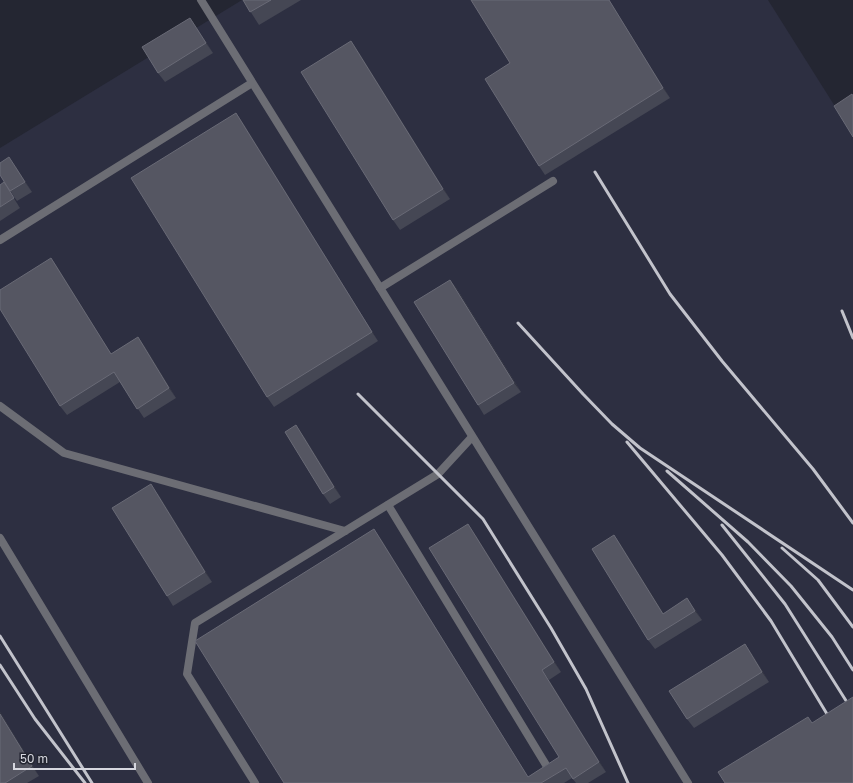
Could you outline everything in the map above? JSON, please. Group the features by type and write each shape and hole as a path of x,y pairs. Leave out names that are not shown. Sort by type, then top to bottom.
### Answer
{"lane":[{"path":"201,0 688,783"},
{"path":"0,240 252,83"},
{"path":"380,288 553,181"},
{"path":"0,406 64,454 345,531"},
{"path":"255,783 187,674 195,623 438,474 472,436"},
{"path":"388,505 558,783"},
{"path":"0,538 148,783"}],"shaded area":[{"path":"242,0 768,0 853,135 853,783 0,783 0,148"}],"building":[{"path":"243,0 271,0 250,12"},
{"path":"471,0 609,0 663,88 539,166 485,79 510,63"},
{"path":"190,18 206,43 158,73 142,47"},
{"path":"351,41 443,189 393,220 301,72"},
{"path":"852,94 853,96 853,137 834,106"},
{"path":"236,113 372,332 267,397 131,178"},
{"path":"9,157 25,182 10,191 0,175 0,163"},
{"path":"4,182 14,198 0,207 0,185"},
{"path":"51,258 111,354 138,337 169,388 137,409 114,372 60,406 0,309 0,290"},
{"path":"450,280 514,383 478,405 414,302"},
{"path":"296,425 334,487 323,494 285,432"},
{"path":"151,484 205,572 167,596 112,508"},
{"path":"468,524 554,662 542,670 599,762 573,779 566,768 541,783 284,783 195,641 374,529 528,777 559,757 429,548"},
{"path":"614,535 663,614 687,598 695,611 648,640 592,549"},
{"path":"745,644 762,672 687,719 669,691"},
{"path":"853,697 853,783 725,783 718,772 808,717 812,723"},
{"path":"0,714 32,766 5,783 0,783"}],"railway":[{"path":"595,172 670,294 722,361 813,469 853,523"},
{"path":"842,311 853,338"},
{"path":"518,323 612,424 640,448 853,590"},
{"path":"358,394 483,519 551,628 586,689 628,783"},
{"path":"627,442 722,555 771,621 830,719"},
{"path":"667,471 748,542 791,586 832,637 853,670"},
{"path":"722,525 785,604 850,707"},
{"path":"782,548 818,580 853,627"},
{"path":"0,636 92,783"},
{"path":"0,665 35,719 85,783"}]}
